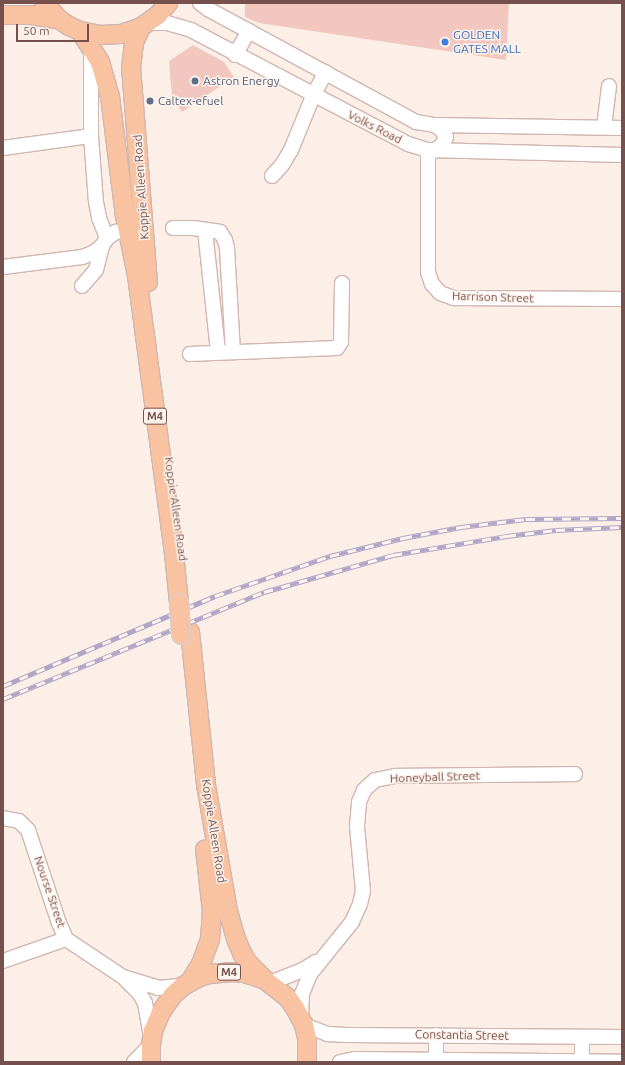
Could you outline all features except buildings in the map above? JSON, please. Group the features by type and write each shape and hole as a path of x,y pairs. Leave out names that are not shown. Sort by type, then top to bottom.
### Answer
{"main road":[{"name":"M4","path":"44,3 60,20 80,31 95,35 121,34 144,25 158,15 168,3"},
{"path":"3,6 18,6 30,14"},
{"path":"3,15 30,14 60,20"},
{"name":"Koppie Alleen Road","path":"136,229 136,127 131,67 134,43 144,25"},
{"name":"Koppie Alleen Road","path":"80,31 105,75 110,96 114,130 147,272 183,602 212,912 210,940 201,964 187,984"},
{"name":"Koppie Alleen Road","path":"186,634 206,785 228,911 236,939 242,953 248,963 268,982"},
{"name":"M4","path":"151,1049 161,1012 173,996 187,984 200,978 222,972 244,973 268,982 288,998 302,1022 307,1038 306,1062"}],"street":[{"name":"Volks Road","path":"200,3 208,9 416,122 434,126 622,128"},
{"name":"Volks Road","path":"144,25 167,23 184,28 408,144 431,150 622,155"},
{"path":"235,55 249,31"},
{"path":"82,286 96,270 104,242 99,218 91,136 91,48"},
{"path":"272,176 282,165 291,150 326,72"},
{"path":"604,127 609,86"},
{"path":"408,144 405,136 406,131 408,127 416,122"},
{"path":"431,150 442,146 446,137 441,129 434,126"},
{"path":"114,130 136,127"},
{"path":"3,148 91,136"},
{"name":"Harrison Street","path":"431,150 428,272 432,284 440,293 454,298 622,299"},
{"path":"173,228 220,232 227,248 233,352"},
{"path":"3,267 82,257 93,253 116,232 136,229"},
{"path":"205,230 218,352"},
{"path":"190,354 218,352 284,352 337,348 341,342 342,283"},
{"name":"Honeyball Street","path":"302,1022 302,994 306,983 320,960 352,922 360,904 363,891 357,826 359,802 364,790 375,780 395,776 575,774"},
{"name":"Nourse Street","path":"3,818 19,821 28,830 59,923 66,939 123,977 140,994 145,1003 151,1049"},
{"path":"3,961 66,939"},
{"name":"Honeyball Street","path":"268,982 303,970 320,960"},
{"name":"Nourse Street","path":"123,977 158,988 187,984"},
{"name":"Constantia Street","path":"302,1022 328,1034 622,1037"},
{"path":"436,1035 436,1060"},
{"path":"582,1037 582,1061"},
{"path":"134,1062 151,1049"},
{"name":"Constantia Street","path":"340,1062 356,1059 622,1062"}],"railway":[{"path":"3,686 215,596 330,556 403,538 461,527 526,519 622,518"},
{"path":"3,699 264,592 393,555 507,536 556,530 622,527"}],"place":[{"name":"GOLDEN GATES MALL","path":"445,42"},
{"name":"Astron Energy","path":"195,81"},
{"name":"Caltex-efuel","path":"150,101"}]}
